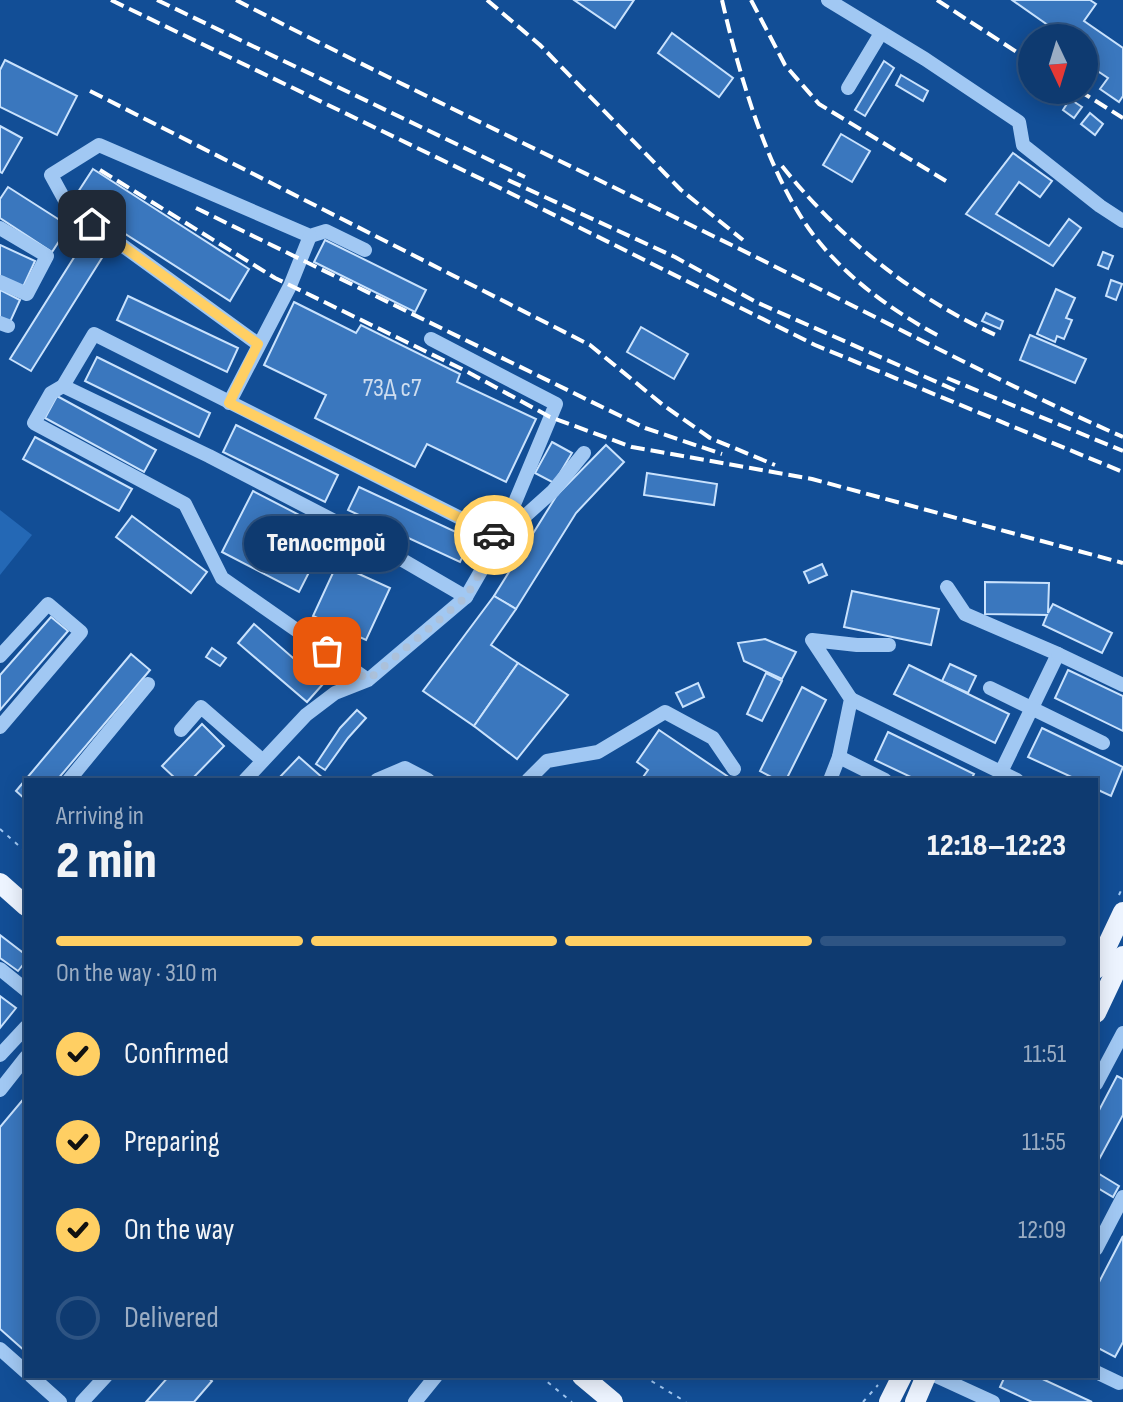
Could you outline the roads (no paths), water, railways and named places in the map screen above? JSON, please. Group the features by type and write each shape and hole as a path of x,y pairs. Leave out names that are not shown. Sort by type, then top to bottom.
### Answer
{"main road":[{"path":"0,883 24,904"},
{"path":"1098,965 1123,912"},
{"path":"1098,1009 1123,956"},
{"path":"585,1378 611,1399 625,1402"},
{"path":"915,1402 925,1378"}],"street":[{"path":"828,0 1019,122 1023,145 1123,221"},
{"path":"848,88 881,33"},
{"path":"258,344 68,206 51,175 99,145 310,236 326,231 365,250"},
{"path":"0,228 47,256 27,294 0,282"},
{"path":"229,403 290,286 310,236"},
{"path":"368,680 222,578 185,504 34,423 51,393 63,386 94,334 500,538"},
{"path":"247,778 306,715 335,693 368,680 466,597 500,538 556,404 431,339"},
{"path":"63,386 290,498 466,597"},
{"path":"500,538 553,491 584,453"},
{"path":"947,587 965,614 1123,685"},
{"path":"0,656 48,604 81,632 0,727"},
{"path":"889,645 812,640 851,699 1013,778"},
{"path":"1001,772 1058,654"},
{"path":"71,778 148,684"},
{"path":"990,688 1103,743"},
{"path":"831,778 839,757 851,699"},
{"path":"181,730 201,707 262,760"},
{"path":"530,778 547,761 598,752 665,712 713,738 734,769"},
{"path":"839,757 881,778"},
{"path":"382,778 405,768 424,778"},
{"path":"0,969 24,988"},
{"path":"0,1055 24,1029"},
{"path":"1098,1080 1123,1033"},
{"path":"0,1090 24,1060"},
{"path":"1098,1245 1123,1197"},
{"path":"0,1349 24,1370"},
{"path":"1098,1373 1122,1382"},
{"path":"33,1378 60,1402"},
{"path":"82,1402 104,1378"},
{"path":"415,1402 434,1378"},
{"path":"940,1378 993,1402"}],"railway":[{"path":"111,0 815,345 1123,472"},
{"path":"157,0 525,177"},
{"path":"236,0 967,363 1123,437"},
{"path":"487,0 540,45 681,190 743,240"},
{"path":"722,0 756,121 796,209 825,249 854,278 887,304 939,336"},
{"path":"751,0 785,65 819,104 946,181"},
{"path":"937,0 1018,53"},
{"path":"90,91 590,345 663,405 710,438 775,465"},
{"path":"1098,102 1123,118"},
{"path":"782,166 829,218 881,265 938,305 1000,337"},
{"path":"100,170 275,278 466,371 550,417 632,447 812,479 1123,563"},
{"path":"508,180 675,257 756,302 957,391"},
{"path":"196,208 645,428 722,454"},
{"path":"947,378 1123,451"}],"place":[{"name":"Теплострой","path":"327,651"}]}
